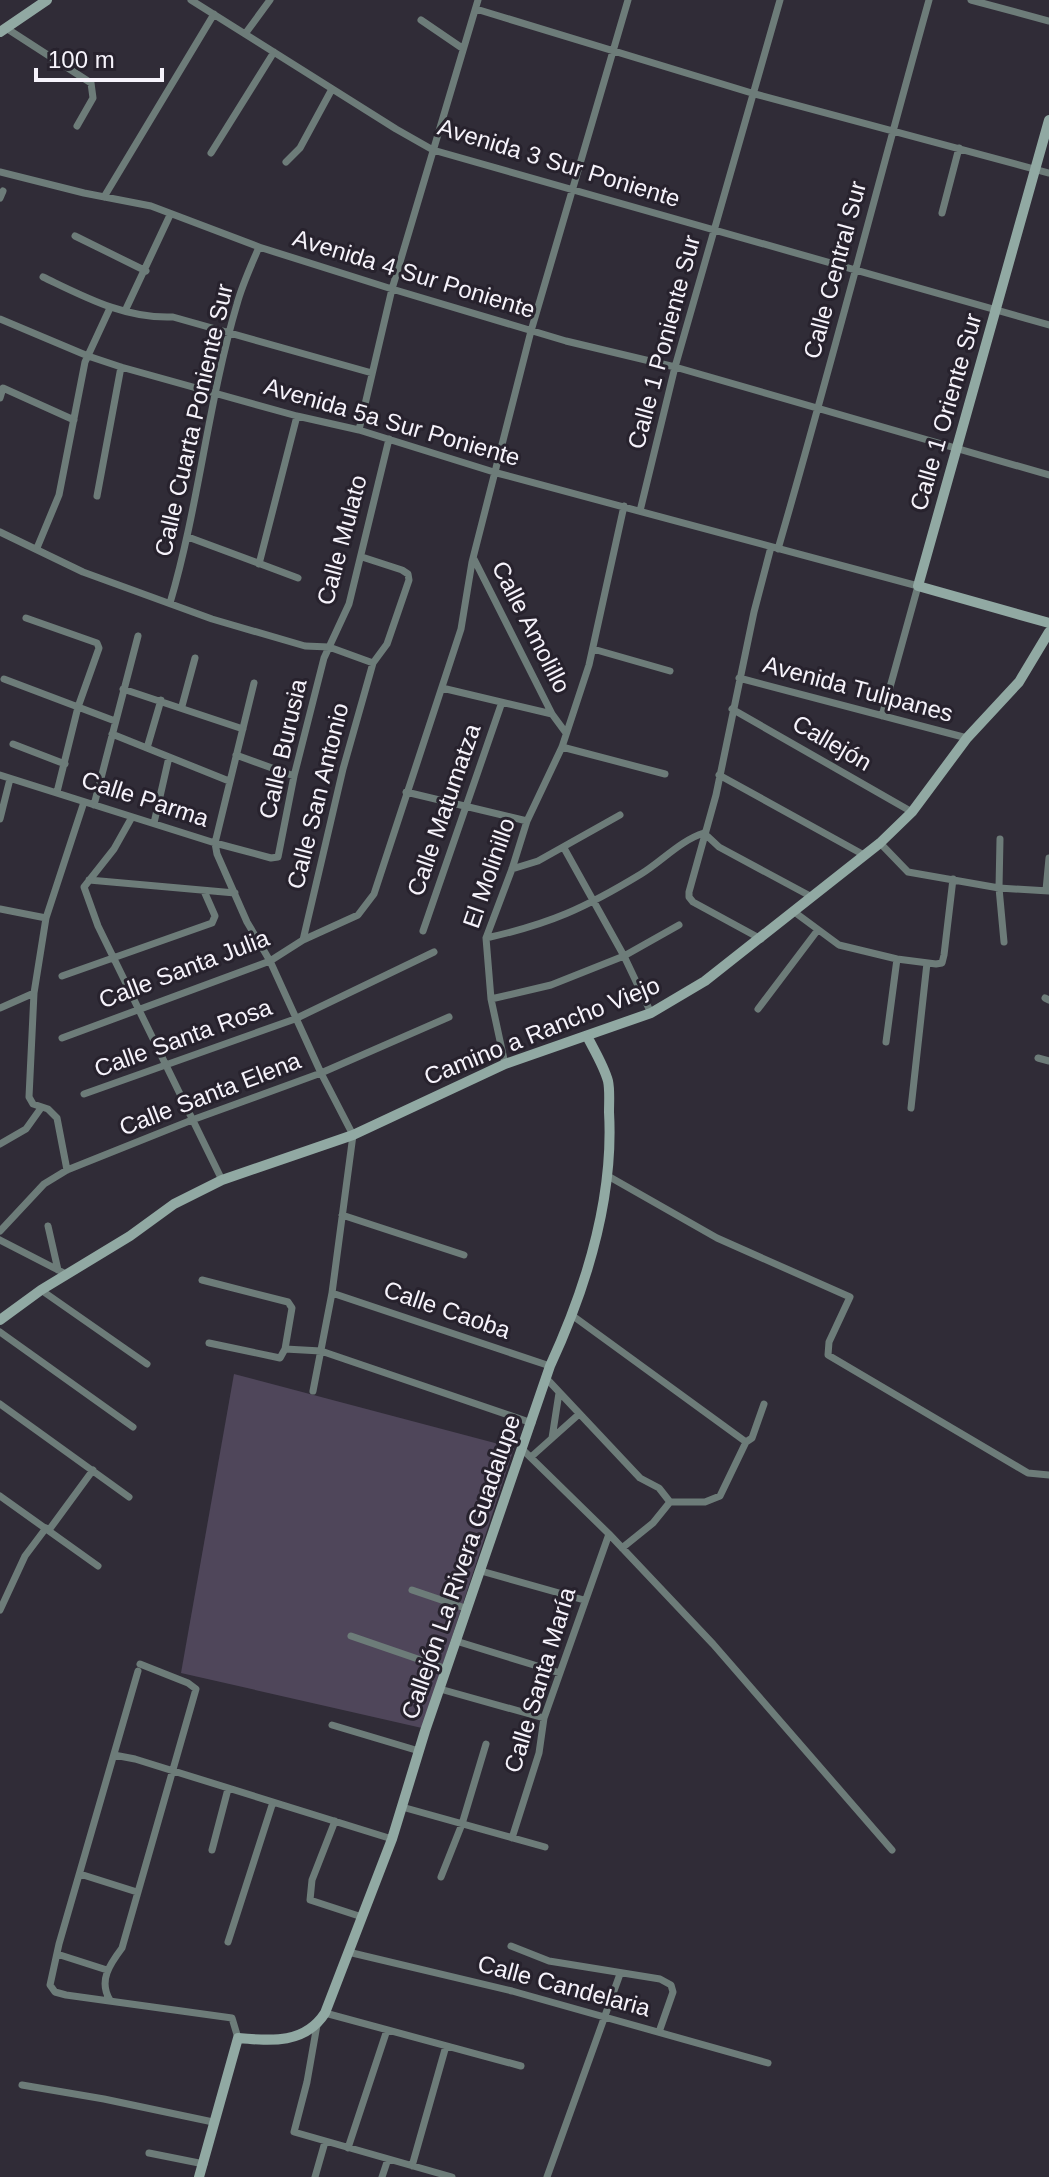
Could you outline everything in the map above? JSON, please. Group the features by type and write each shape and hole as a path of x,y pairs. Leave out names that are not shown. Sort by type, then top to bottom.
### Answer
{"street":[{"path":"47,0 3,30 91,83 93,98 77,126"},
{"name":"Avenida 3 Sur Poniente","path":"191,0 433,150 1049,325"},
{"path":"245,34 270,0"},
{"path":"359,430 392,289 478,0"},
{"name":"Calle Santa Julia","path":"62,1038 270,961 303,940 358,915 367,907 374,894 461,629 473,558 531,331 628,0"},
{"name":"Calle 1 Poniente Sur","path":"640,511 675,367 780,0"},
{"name":"Calle Central Sur","path":"761,939 689,897 704,845 704,833 739,678 774,548 819,408 929,0"},
{"path":"971,0 1049,21"},
{"path":"476,9 755,94 1049,173"},
{"path":"104,197 214,14"},
{"path":"421,20 462,48"},
{"path":"211,153 274,52"},
{"path":"286,162 300,148 332,89"},
{"name":"Calle 1 Oriente Sur","path":"882,716 1049,120"},
{"path":"942,213 959,148"},
{"name":"Avenida 4 Sur Poniente","path":"0,172 151,206 259,247 531,331 675,367 1049,475"},
{"path":"125,311 170,215"},
{"path":"75,236 146,271"},
{"name":"Calle Cuarta Poniente Sur","path":"170,603 188,537 237,302 259,247"},
{"path":"43,277 110,308 173,317 372,373"},
{"path":"37,548 59,495 88,356 110,308"},
{"name":"Avenida 5a Sur Poniente","path":"0,319 121,367 359,430 497,473 918,586"},
{"path":"97,496 121,367"},
{"path":"0,398 3,388 74,420"},
{"path":"259,564 297,416"},
{"name":"Calle Mulato","path":"328,648 349,604 389,439"},
{"name":"El Molinillo","path":"505,1064 491,999 486,938 527,821 562,747 593,649 624,506"},
{"path":"0,532 83,572 212,619 279,640 328,648 373,663"},
{"path":"188,537 298,578"},
{"name":"Calle San Antonio","path":"303,940 343,769 373,663 387,644 409,580 408,574 362,557"},
{"name":"Calle Amolillo","path":"473,558 552,714 566,733"},
{"path":"918,586 1049,623"},
{"path":"26,618 97,643 99,654 78,707 57,792"},
{"name":"Camino a Rancho Viejo","path":"0,1320 62,1272 130,1236 174,1204 222,1180 353,1135 505,1064 651,1013 705,981 880,843 912,812 967,738 1019,682 1049,632"},
{"path":"94,805 138,636"},
{"name":"Calle Burusia","path":"278,857 294,776 328,648"},
{"path":"593,649 670,671"},
{"path":"182,706 195,658"},
{"name":"Avenida Tulipanes","path":"739,678 967,738"},
{"path":"4,679 115,721"},
{"path":"254,683 215,843 217,854 247,922 270,961 295,1019 353,1135 332,1293 313,1391"},
{"path":"442,688 552,714"},
{"path":"123,689 182,706 243,729"},
{"path":"147,748 161,700"},
{"name":"Calle Matumatza","path":"423,931 502,702"},
{"name":"Callejón","path":"732,709 912,812"},
{"path":"112,734 229,781"},
{"path":"13,744 65,764"},
{"path":"562,747 665,774"},
{"path":"236,755 294,776"},
{"path":"154,823 169,757"},
{"name":"Calle Parma","path":"0,775 215,843 271,858 278,857"},
{"path":"719,775 864,855"},
{"path":"0,819 10,779"},
{"path":"406,792 527,821"},
{"path":"67,1170 57,1118 48,1109 33,1104 29,1097 34,993 46,918 84,802"},
{"path":"512,869 564,848 620,815"},
{"path":"132,817 114,849 89,880 85,893 222,1180"},
{"path":"486,938 527,929 568,915 660,862 688,839 704,833 717,846 812,897"},
{"path":"1000,839 999,888 1004,942"},
{"path":"880,843 908,872 999,888 1047,890 1049,858"},
{"path":"564,848 624,956 651,1013"},
{"path":"793,911 839,945 897,959 942,963 953,879"},
{"path":"89,880 235,893"},
{"path":"62,976 212,923 215,916 204,891"},
{"path":"0,909 46,918"},
{"path":"491,999 551,985 624,956 679,925"},
{"path":"758,1009 817,931"},
{"name":"Calle Santa Rosa","path":"84,1094 295,1019 434,952"},
{"path":"886,1042 897,959"},
{"path":"911,1108 927,963"},
{"path":"0,1008 34,993"},
{"name":"Calle Santa Elena","path":"0,1231 44,1184 67,1170 321,1073 449,1017"},
{"name":"Callejón La Rivera Guadalupe","path":"317,2025 325,2013 392,1839 456,1641 527,1453 532,1423 550,1366 583,1286 608,1176 610,1129 608,1081 587,1036"},
{"path":"1038,1058 1049,1061"},
{"path":"0,1144 26,1129 41,1108"},
{"path":"608,1176 717,1238 850,1297 829,1342 828,1355 1028,1473 1049,1475"},
{"path":"342,1215 464,1255"},
{"path":"48,1226 62,1272"},
{"path":"0,1240 62,1272"},
{"path":"202,1280 288,1302 292,1308 285,1349 280,1358 209,1343"},
{"path":"41,1290 147,1364"},
{"name":"Calle Caoba","path":"332,1293 550,1366"},
{"path":"573,1316 746,1442"},
{"path":"0,1332 133,1427"},
{"path":"285,1349 321,1351 532,1423"},
{"path":"546,1378 640,1478 659,1488 670,1502"},
{"path":"552,1438 559,1393"},
{"path":"0,1404 129,1497"},
{"path":"670,1502 705,1502 720,1496 746,1442 752,1438 764,1404"},
{"path":"578,1415 552,1438 527,1453 713,1644 892,1850"},
{"path":"0,1610 25,1556 93,1470"},
{"path":"0,1496 98,1566"},
{"path":"622,1548 653,1523 670,1502"},
{"name":"Calle Santa María","path":"512,1838 539,1753 544,1718 609,1534"},
{"path":"481,1571 584,1600"},
{"path":"412,1590 468,1609"},
{"path":"351,1636 447,1669"},
{"path":"456,1641 560,1673"},
{"path":"110,2000 106,1994 107,1970 122,1948 196,1689 188,1683 139,1668 50,1985 55,1992 232,2018 238,2038 199,2177"},
{"path":"440,1689 544,1718"},
{"path":"332,1725 419,1751"},
{"path":"441,1877 462,1824 486,1744"},
{"path":"114,1755 392,1839"},
{"path":"107,1777 117,1760 135,1759"},
{"path":"212,1850 228,1789"},
{"path":"228,1942 273,1802"},
{"path":"402,1807 545,1847"},
{"path":"335,1821 312,1880 310,1900 362,1917"},
{"path":"80,1874 137,1892"},
{"path":"511,1946 549,1961 660,1979 671,1985 673,1992 659,2032"},
{"name":"Calle Candelaria","path":"348,1952 512,1991 768,2063"},
{"path":"57,1954 107,1970"},
{"path":"547,2177 620,1974"},
{"path":"325,2013 521,2066"},
{"path":"238,2038 272,2041 297,2037 317,2025"},
{"path":"317,2025 294,2132 452,2177"},
{"path":"348,2148 387,2030"},
{"path":"412,2166 446,2046"},
{"path":"22,2085 213,2122"},
{"path":"315,2177 325,2142"},
{"path":"149,2153 204,2164"},
{"path":"382,2177 388,2159"}],"shaded area":[{"path":"234,1374 514,1448 422,1728 181,1673"}]}
